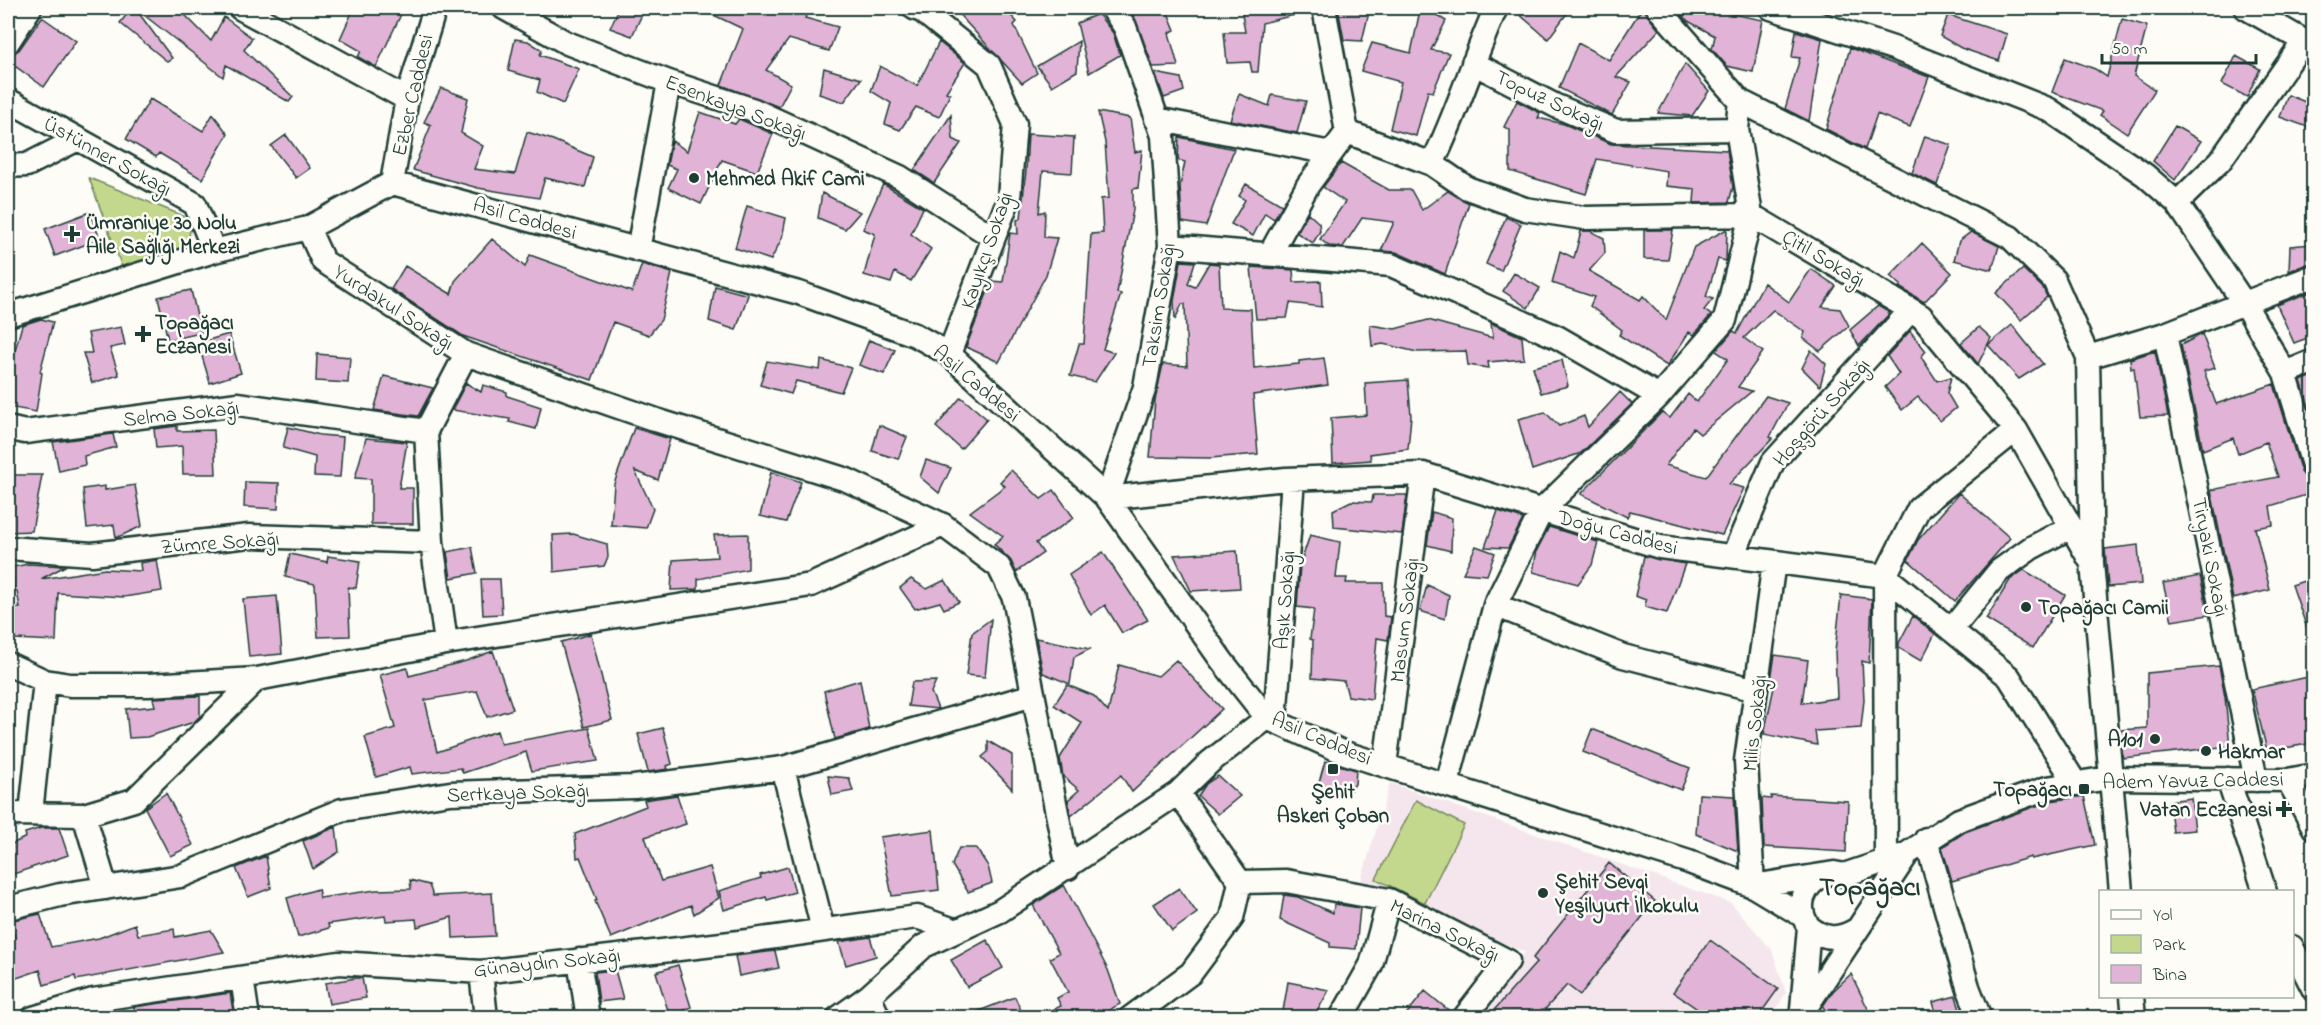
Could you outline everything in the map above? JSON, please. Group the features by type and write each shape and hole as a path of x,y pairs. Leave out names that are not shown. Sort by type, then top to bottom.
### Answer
{"street":[{"path":"8,42 30,8"},
{"path":"240,8 407,99"},
{"name":"Ezber Caddesi","path":"392,183 407,99 435,8"},
{"name":"Esenkaya Sokağı","path":"504,8 567,43 669,82 754,110 900,177 993,237"},
{"name":"Kayıkçı Sokağı","path":"914,8 922,11 989,65 1015,124 1009,198 949,354"},
{"name":"Taksim Sokağı","path":"1107,498 1145,387 1170,246 1162,136 1125,27 1112,8"},
{"path":"1270,254 1308,185 1347,132 1324,8"},
{"path":"1432,164 1450,129 1473,63 1496,8"},
{"path":"1658,8 1740,101 2010,237 2054,280 2088,357 2092,563 2109,778 2121,890"},
{"path":"1771,8 1893,48 2048,109 2145,175 2177,203 2244,303 2285,373 2313,468"},
{"path":"2177,203 2220,161 2308,42 2246,8"},
{"name":"Topuz Sokağı","path":"1473,63 1556,106 1616,131 1737,129"},
{"path":"638,250 669,82"},
{"name":"Üstünner Sokağı","path":"8,100 195,204 214,251"},
{"path":"1448,784 1495,605 1542,510 1659,396 1725,320 1751,215 1737,129 1740,101"},
{"path":"1156,119 1331,153"},
{"path":"1347,132 1432,164 1467,188 1525,209 1585,218 1751,215"},
{"path":"8,183 17,165 78,139"},
{"path":"8,315 214,251 308,228 392,183"},
{"name":"Asil Caddesi","path":"392,183 799,293 915,335 949,354 1107,498 1222,661 1271,720 1345,753 1689,862 1753,886 1806,921"},
{"name":"Çitil Sokağı","path":"1751,215 1921,316 2016,430 2092,563"},
{"name":"Yurdakul Sokağı","path":"308,228 323,261 466,354 659,421 847,480 943,525 999,567 1014,598 1068,868"},
{"path":"1170,246 1392,265 1557,337 1659,396"},
{"path":"2088,357 2165,334 2313,276"},
{"name":"Hoşgörü Sokağı","path":"1733,556 1773,462 1911,310"},
{"name":"Tiryaki Sokağı","path":"2165,334 2256,780"},
{"path":"446,643 432,542 426,431 466,354"},
{"path":"2285,373 2313,361"},
{"name":"Selma Sokağı","path":"8,428 25,432 238,404 426,431"},
{"path":"1886,861 1885,576 1919,508 2016,430"},
{"name":"Doğu Caddesi","path":"1107,498 1293,479 1423,474 1660,547 1885,576"},
{"name":"Masum Sokağı","path":"1385,765 1423,474"},
{"name":"Aşık Sokağı","path":"1271,720 1293,479"},
{"path":"8,664 45,681 70,685 148,685 257,679 446,643 811,585 943,525"},
{"path":"1952,630 1999,571 2031,548 2071,527"},
{"name":"Zümre Sokağı","path":"8,548 92,554 249,536 432,542"},
{"name":"Milis Sokağı","path":"1753,886 1746,761 1774,562"},
{"path":"1885,576 2009,677 2076,784"},
{"path":"1495,605 1623,656 1756,690"},
{"path":"8,814 84,815 135,800 257,679"},
{"path":"31,813 45,681"},
{"name":"Sertkaya Sokağı","path":"8,908 106,888 181,876 342,810 450,793 634,787 783,768 1033,695"},
{"path":"838,1017 869,996 924,946 954,930 1000,911 1068,868 1178,793 1210,762 1271,720"},
{"path":"783,768 823,930"},
{"name":"Adem Yavuz Caddesi","path":"1834,875 1908,853 1926,839 1959,820 2047,789 2109,778 2288,780 2313,775"},
{"path":"2228,779 2265,890"},
{"path":"2288,780 2313,828"},
{"path":"1130,1017 1191,972 1232,918 1240,882 1178,793"},
{"path":"84,815 106,888"},
{"path":"1926,839 1968,987 1980,1017"},
{"name":"Adem Yavuz Caddesi","path":"1801,1016 1908,853"},
{"path":"1834,875 1860,888 1866,908 1860,924 1847,935 1827,937 1806,921 1802,906 1807,887 1834,875"},
{"name":"Asil Caddesi","path":"1753,886 1834,875"},
{"name":"Marina Sokağı","path":"1240,882 1286,881 1389,900 1508,961 1464,1017"},
{"path":"1341,1017 1371,964 1389,900"},
{"name":"Günaydın Sokağı","path":"33,1017 93,1000 339,963 481,972 917,917 954,930"},
{"name":"Adem Yavuz Caddesi","path":"1801,1016 1806,921"},
{"path":"2294,951 2313,990"},
{"path":"579,960 588,1017"},
{"path":"481,972 486,1017"},
{"path":"242,978 248,1017"},
{"path":"869,996 879,1017"},
{"path":"2132,998 2134,1017"}],"shaded area":[{"name":"Şehit Sevgi Yeşilyurt İlkokulu","path":"1390,783 1731,903 1772,950 1786,993 1771,1017 1478,1017 1525,952 1360,884"}],"green space":[{"path":"89,178 181,215 191,223 188,245 122,267"},
{"path":"1416,800 1464,825 1425,903 1376,879"}],"building":[{"path":"132,8 135,8 172,58 168,62 120,23"},
{"path":"135,8 178,8 211,41 224,17 252,38 244,50 293,97 289,102 226,65 223,77"},
{"path":"354,8 404,8 376,67 358,57 361,51 340,39"},
{"path":"619,8 645,8 632,36 610,28"},
{"path":"699,8 791,8 808,12 805,18 838,27 829,51 789,39 766,70 791,84 779,107 721,85 743,29"},
{"path":"953,8 1004,8 1017,22 1014,25 1037,73 1022,83"},
{"path":"1144,8 1166,8 1175,30 1169,33 1178,66 1153,67 1133,13"},
{"path":"1241,8 1298,8 1299,14 1262,23 1258,72 1252,72 1250,62 1227,63 1224,32 1245,32"},
{"path":"1338,8 1370,8 1362,41 1344,40"},
{"path":"1512,8 1571,8 1548,39"},
{"path":"1642,8 1645,8 1659,30 1616,77 1631,82 1612,115 1559,88 1578,43 1609,60"},
{"path":"1676,8 1702,8 1763,20 1753,72 1727,66 1712,49 1715,36 1688,21"},
{"path":"1420,10 1433,13 1446,21 1431,50 1449,53 1433,92 1428,91 1416,136 1390,129 1401,82 1361,71 1372,43 1411,53"},
{"path":"1098,14 1113,33 1120,55 1089,73 1077,23"},
{"path":"1948,15 2007,34 1999,61 1961,48 1940,36"},
{"path":"42,17 76,41 44,87 8,61 8,55 19,50"},
{"path":"2122,19 2147,26 2134,76 2155,90 2127,133 2100,115 2103,111 2052,92 2065,58 2095,69 2107,77"},
{"path":"1796,31 1822,39 1809,121 1785,109 1800,58 1792,57"},
{"path":"515,39 528,41 542,50 540,55 579,69 563,104 537,92 540,80 508,71"},
{"path":"1079,41 1077,71 1052,86 1037,66"},
{"path":"939,42 965,63 946,92 950,94 939,117 916,107 900,130 885,124 891,103 871,91 880,66 917,86"},
{"path":"1850,48 1929,77 1910,127 1877,114 1865,149 1826,129"},
{"path":"2236,56 2260,69 2247,97 2222,84"},
{"path":"1685,64 1709,91 1692,116 1658,113"},
{"path":"824,68 861,79 844,102 819,94"},
{"path":"1155,73 1181,78 1184,91 1164,98"},
{"path":"441,88 468,98 461,133 483,146 474,169 515,174 527,132 593,157 585,187 545,178 539,198 478,188 413,170 431,125 424,122"},
{"path":"1239,94 1269,106 1272,95 1306,101 1297,133 1230,120"},
{"path":"2288,95 2313,105 2313,129 2280,117"},
{"path":"150,99 203,131 213,114 228,134 202,179 159,153 156,157 126,139"},
{"path":"1517,101 1540,113 1538,118 1564,124 1611,144 1727,150 1733,187 1729,202 1694,203 1695,189 1666,186 1667,171 1597,159 1586,194 1510,171 1510,130 1504,127"},
{"path":"700,112 735,124 739,119 773,134 757,172 722,160 701,204 668,188 677,169 667,165 672,141 687,151"},
{"path":"1098,112 1130,118 1135,152 1142,150 1138,188 1133,189 1133,210 1117,293 1121,294 1103,349 1114,353 1095,382 1070,376 1079,344 1084,344 1091,234 1103,233 1101,199 1109,198 1105,142"},
{"path":"951,115 953,139 961,143 934,183 914,170"},
{"path":"2175,126 2201,141 2175,180 2153,161"},
{"path":"1028,134 1074,137 1072,173 1043,171 1039,213 1045,211 1044,237 1057,238 1046,275 999,362 966,347 992,281 1003,282 1010,233 1018,234 1017,220 1021,218"},
{"path":"286,135 310,168 296,178 271,146"},
{"path":"1925,136 1951,145 1937,185 1912,173"},
{"path":"1179,137 1234,149 1206,226 1182,222 1180,186 1185,162 1178,160"},
{"path":"1341,163 1389,190 1411,190 1422,210 1448,191 1469,203 1445,274 1396,252 1381,251 1394,222 1362,218 1343,247 1329,246 1320,239 1345,202 1323,187"},
{"path":"883,184 923,208 911,234 931,249 911,281 895,272 891,283 864,275 875,234 863,229"},
{"path":"1246,184 1282,205 1274,219 1265,213 1253,236 1231,224 1245,200 1239,196"},
{"path":"822,193 860,212 845,229 818,218"},
{"path":"747,206 786,218 782,238 771,260 735,248"},
{"name":"Ümraniye 30 Nolu Aile Sağlığı Merkezi","path":"90,212 100,239 55,256 45,229"},
{"path":"1308,213 1319,223 1320,231 1313,243 1297,233"},
{"path":"1506,217 1521,224 1501,271 1486,264"},
{"path":"1727,229 1726,261 1718,259 1706,297 1713,299 1704,310 1711,315 1694,335 1689,332 1667,366 1619,335 1622,330 1590,306 1594,297 1552,283 1560,251 1574,258 1581,231 1590,231 1604,238 1605,253 1589,271 1640,300 1643,296 1666,320 1694,247"},
{"path":"1644,230 1673,230 1668,260 1644,259"},
{"path":"1971,232 1999,246 1992,270 1954,260 1959,241"},
{"path":"492,239 525,267 530,255 632,292 642,264 672,273 661,320 649,335 613,322 592,380 463,336 391,289 405,266 451,294 455,281"},
{"path":"1922,243 1952,273 1924,302 1899,287 1901,285 1890,276"},
{"path":"2312,244 2310,263 2289,271 2290,246"},
{"path":"1181,261 1195,262 1188,284 1195,287 1209,263 1219,264 1221,308 1251,309 1254,368 1299,364 1299,361 1324,358 1328,385 1253,395 1258,454 1210,458 1150,457 1155,400 1163,364 1187,366 1185,304 1182,304 1175,320 1174,301"},
{"path":"1251,267 1293,270 1294,282 1321,281 1322,307 1290,303 1287,318 1256,319"},
{"path":"1811,269 1836,286 1822,307 1840,309 1849,326 1820,351 1803,338 1805,332 1773,310 1744,338 1763,352 1738,387 1752,391 1700,434 1693,428 1666,465 1706,477 1766,396 1788,403 1770,437 1773,438 1729,484 1744,488 1722,535 1630,511 1627,517 1581,494 1662,412 1670,418 1688,394 1697,402 1728,359 1716,351 1733,331 1737,333 1764,283 1789,302"},
{"path":"2023,269 2043,288 2047,297 2021,320 1996,293"},
{"path":"1514,273 1540,288 1528,308 1503,291"},
{"path":"715,286 748,295 736,330 709,321"},
{"path":"191,290 201,333 168,340 158,297"},
{"path":"2313,291 2313,336 2294,343 2277,305"},
{"path":"1878,306 1890,313 1859,346 1850,330"},
{"path":"41,319 53,322 40,372 42,373 36,412 8,407 9,372 22,325"},
{"path":"1428,320 1493,338 1491,323 1522,337 1524,359 1488,362 1489,368 1468,365 1466,351 1417,352 1383,344 1372,346 1370,325 1395,329"},
{"path":"2012,325 2043,364 2019,379 1988,345"},
{"path":"121,327 125,345 110,348 119,375 92,383 83,353 92,353 88,333"},
{"path":"1979,327 1991,338 1978,364 1961,343"},
{"path":"1910,331 1926,351 1921,357 1937,381 1951,377 1947,393 1956,408 1940,421 1918,397 1902,410 1885,387 1899,374 1887,356"},
{"path":"229,334 241,373 210,383 198,343"},
{"path":"2202,334 2215,368 2204,371 2216,404 2274,384 2301,472 2311,481 2313,489 2313,493 2270,506 2273,525 2255,528 2270,590 2233,599 2211,490 2278,477 2266,442 2238,454 2233,438 2203,450 2181,345"},
{"path":"869,340 895,350 884,374 859,365"},
{"path":"1811,350 1826,364 1820,386 1802,368"},
{"path":"2155,351 2168,416 2140,417 2134,368 2131,368 2130,359"},
{"path":"317,354 350,357 348,383 316,381"},
{"path":"821,360 851,368 841,392 796,381 791,394 760,385 767,361 820,370"},
{"path":"1562,360 1568,386 1541,393 1533,367"},
{"path":"384,376 433,388 418,416 374,410"},
{"path":"2313,376 2313,420 2301,381"},
{"path":"1408,380 1411,416 1408,449 1370,454 1371,460 1333,463 1331,418 1367,415 1365,383"},
{"path":"466,383 481,392 483,385 507,392 507,396 541,407 536,429 509,422 510,419 452,410"},
{"path":"1620,392 1632,404 1581,453 1532,470 1518,419 1545,412 1559,426 1584,416 1588,427"},
{"path":"961,397 987,419 961,449 936,427"},
{"path":"879,425 907,437 898,459 872,451"},
{"path":"177,426 177,431 214,430 216,474 183,474 182,446 156,448 154,429"},
{"path":"288,427 320,435 343,437 340,477 314,476 315,457 283,448"},
{"path":"634,428 670,439 658,480 635,471 653,509 646,528 611,525 614,484"},
{"path":"113,434 116,447 84,456 85,465 59,471 53,442"},
{"path":"366,438 407,442 399,488 413,488 413,524 371,524 371,479 355,478"},
{"path":"926,460 951,468 939,493 920,477"},
{"path":"1011,470 1041,499 1054,490 1074,518 1036,543 1043,553 1016,572 1011,561 994,544 1003,536 970,512 1005,486 1000,482"},
{"path":"771,472 801,482 786,522 760,516"},
{"path":"8,475 42,475 32,531 8,532"},
{"path":"245,482 279,483 278,509 244,507"},
{"path":"135,485 142,526 116,538 114,525 87,528 83,489 105,486 105,490"},
{"path":"1959,493 2010,538 1955,601 1908,560 1918,540"},
{"path":"1373,495 1407,495 1402,534 1334,527 1333,510 1351,501 1372,502"},
{"path":"1498,511 1523,519 1508,548 1485,547"},
{"path":"1432,512 1452,518 1451,551 1427,545"},
{"path":"1549,527 1598,542 1592,565 1578,584 1533,572 1537,550"},
{"path":"573,534 607,544 608,557 604,566 554,572 553,535"},
{"path":"748,534 748,569 698,579 698,589 671,590 673,560 717,557 714,535"},
{"path":"1310,535 1340,542 1336,578 1347,578 1346,583 1383,583 1384,616 1391,617 1388,640 1377,638 1372,699 1348,696 1344,681 1312,678 1313,640 1310,639 1314,609 1297,607 1300,565"},
{"path":"2138,545 2141,584 2108,587 2105,549"},
{"path":"1476,546 1495,553 1487,575 1463,573"},
{"path":"472,547 477,573 451,578 447,552"},
{"path":"1237,551 1240,588 1191,591 1174,555"},
{"path":"1103,552 1148,620 1122,633 1105,605 1091,615 1069,575"},
{"path":"290,554 327,562 328,556 360,561 356,588 348,587 350,636 318,637 315,584 285,577"},
{"path":"1644,556 1685,564 1667,613 1645,607 1646,600 1635,596"},
{"path":"157,560 162,591 124,597 58,593 56,641 14,639 15,608 20,608 17,591 14,590 13,567 28,564 65,566 41,579 105,569 141,571 140,563"},
{"name":"Topağacı Camii","path":"2024,570 2065,595 2033,648 1986,619 2010,580"},
{"path":"2200,576 2209,615 2172,621 2163,583"},
{"path":"2313,578 2313,640 2311,640 2292,585"},
{"path":"481,579 500,579 502,614 483,615"},
{"path":"911,579 927,589 945,580 959,602 944,609 940,602 915,609 900,588"},
{"path":"1427,585 1449,595 1445,619 1420,611"},
{"path":"1841,595 1872,599 1869,663 1862,661 1864,700 1861,728 1815,731 1817,745 1764,734 1774,687 1770,686 1775,655 1808,660 1802,703 1837,698 1835,652"},
{"path":"277,596 282,654 249,657 243,599"},
{"path":"1913,616 1935,634 1921,661 1899,648 1899,643"},
{"path":"991,619 985,677 966,675 972,633"},
{"path":"591,634 612,720 584,727 561,642"},
{"path":"1036,638 1090,649 1074,657 1070,684 1043,673"},
{"path":"493,651 513,709 487,717 477,691 425,700 437,752 497,731 501,744 589,728 598,761 532,771 526,752 463,773 461,768 412,774 410,767 376,777 365,737 395,728 380,675 407,668 409,676 466,661"},
{"path":"1176,660 1222,709 1132,792 1121,775 1071,816 1068,800 1079,790 1063,776 1060,758 1082,723 1054,705 1067,685 1094,696 1108,712 1119,665 1158,676"},
{"path":"2219,666 2230,746 2123,758 2120,730 2147,728 2147,673"},
{"path":"2313,676 2313,743 2267,751 2252,689"},
{"path":"860,680 869,729 835,739 824,691"},
{"path":"936,681 931,692 938,709 908,706 912,682"},
{"path":"200,696 200,716 194,722 147,737 129,738 126,709 155,706 153,698"},
{"path":"663,728 672,764 667,766 668,769 648,772 638,734"},
{"path":"1592,729 1690,768 1681,790 1583,752"},
{"path":"988,741 1012,755 1012,789 982,757 988,752"},
{"path":"1325,761 1356,770 1355,784 1347,795 1318,786"},
{"path":"828,776 849,778 853,791 832,795"},
{"path":"1218,776 1240,796 1218,814 1198,796 1206,784"},
{"path":"166,793 193,845 170,856 145,808"},
{"path":"1699,794 1734,796 1738,851 1696,834"},
{"path":"677,795 686,824 645,837 661,881 710,867 719,898 694,914 691,905 611,938 580,857 577,858 575,834 646,806 644,800"},
{"path":"1771,796 1848,801 1846,852 1764,847 1762,798 1771,799"},
{"path":"2084,796 2095,845 2031,859 2031,857 1952,881 1942,847 1965,832 2050,801"},
{"path":"2191,798 2195,830 2173,832 2169,801"},
{"path":"336,827 339,852 313,869 303,841"},
{"path":"41,828 59,828 68,855 8,876 8,846 26,837 25,833"},
{"path":"933,830 939,890 892,896 880,837"},
{"path":"959,848 976,848 988,866 992,883 968,892 952,865"},
{"path":"266,856 271,888 248,897 236,868"},
{"path":"1609,863 1655,901 1580,995 1567,985 1538,1017 1488,1017 1537,962 1533,958"},
{"path":"788,867 795,892 767,900 766,897 724,910 719,891"},
{"path":"410,880 429,885 433,896 492,893 495,936 453,938 452,917 417,927 416,919 386,921 385,916 328,924 329,928 298,937 287,898 318,889 320,898 376,890 411,889"},
{"path":"1064,885 1108,970 1120,1004 1097,1017 1037,1017 1061,1006 1057,998 1068,992 1050,958 1059,953 1033,905"},
{"path":"1179,888 1197,913 1172,931 1154,904"},
{"path":"1284,895 1298,897 1333,913 1334,904 1360,908 1356,949 1330,947 1330,943 1280,920"},
{"path":"40,914 51,947 99,938 135,924 138,935 174,929 175,937 211,930 224,952 76,980 75,976 44,985 40,970 8,981 8,939 15,937 9,921"},
{"path":"870,937 876,956 846,965 839,942"},
{"path":"987,940 1003,968 967,987 951,960"},
{"path":"1710,940 1778,989 1758,1017 1709,1017 1673,992"},
{"path":"775,951 779,968 739,976 735,956"},
{"path":"678,965 691,1007 670,1017 656,972"},
{"path":"615,970 623,999 599,1002 595,972"},
{"path":"1851,974 1872,1017 1828,1017 1823,1006 1833,991"},
{"path":"362,978 366,998 329,1004 325,983"},
{"path":"1288,982 1329,990 1314,1017 1282,1017"},
{"path":"1425,991 1452,1013 1451,1017 1404,1017"},
{"path":"230,993 234,1017 135,1017 134,1007"},
{"path":"1956,996 1962,1017 1937,1017 1933,1002"},
{"path":"1015,997 1024,1017 966,1017 966,1016"}],"place":[{"name":"Mehmed Akif Cami","path":"694,178"},
{"name":"Ümraniye 30 Nolu Aile Sağlığı Merkezi","path":"72,234"},
{"name":"Topağacı Eczanesi","path":"143,334"},
{"name":"Topağacı Camii","path":"2026,607"},
{"name":"A101","path":"2155,739"},
{"name":"Hakmar","path":"2206,751"},
{"name":"Şehit Askeri Çoban","path":"1333,769"},
{"name":"Topağacı","path":"2084,789"},
{"name":"Vatan Eczanesi","path":"2284,809"},
{"name":"Şehit Sevgi Yeşilyurt İlkokulu","path":"1543,893"}],"district":[{"name":"Topağacı","path":"1870,886"}]}
